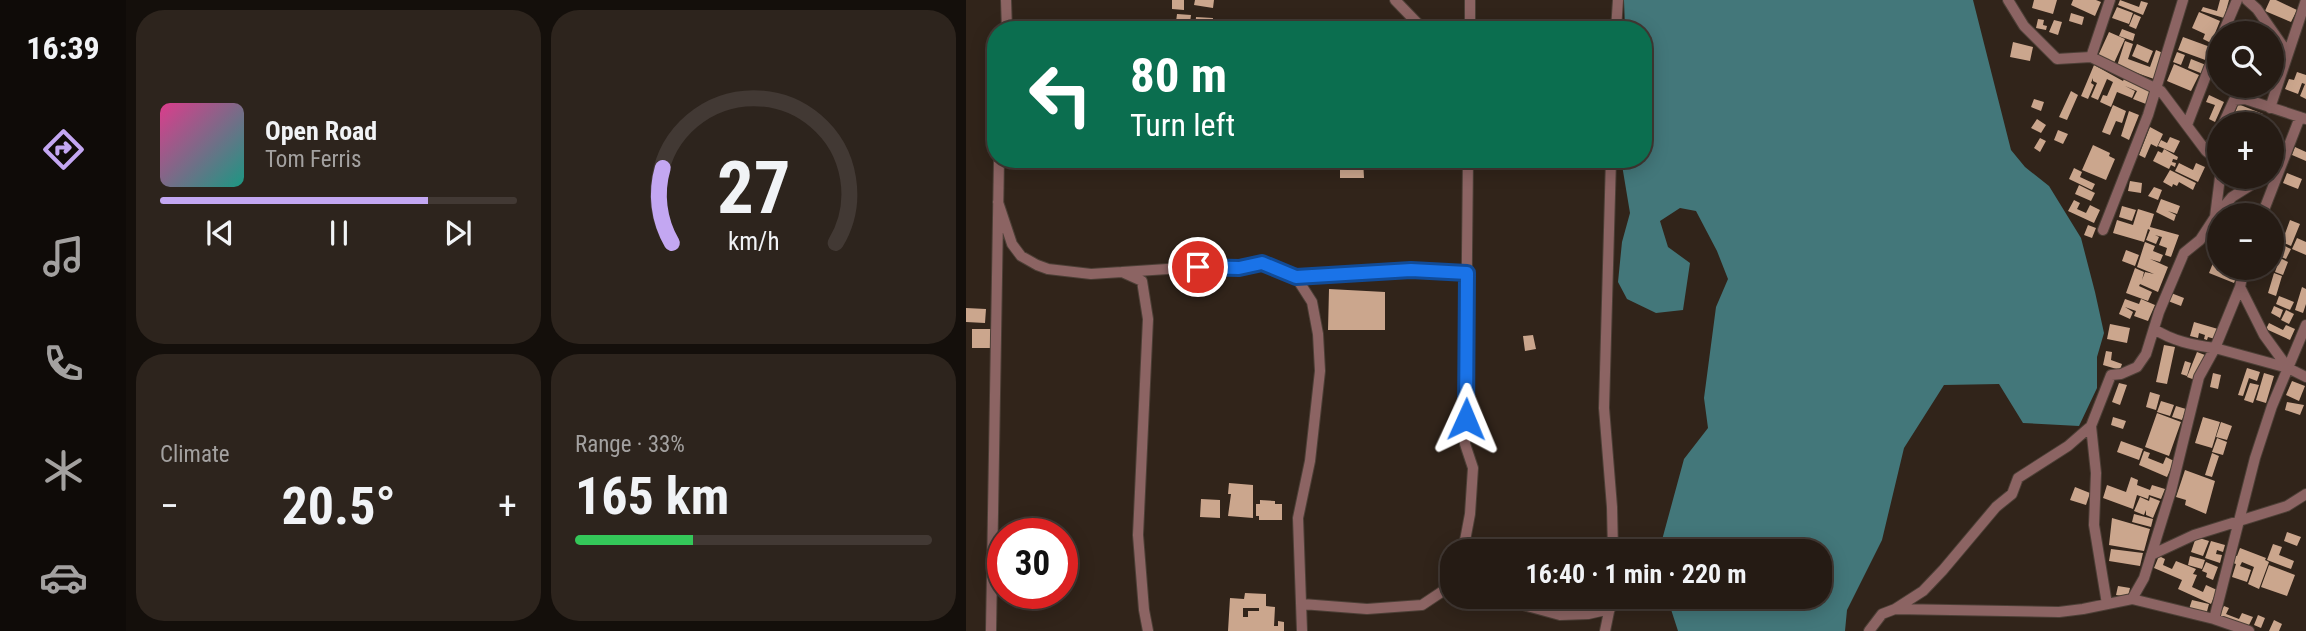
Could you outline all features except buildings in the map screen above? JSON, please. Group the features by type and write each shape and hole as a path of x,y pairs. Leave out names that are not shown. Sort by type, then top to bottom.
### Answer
{"street":[{"path":"1006,0 1007,21"},
{"path":"1395,0 1415,21"},
{"path":"1470,0 1470,21"},
{"path":"1617,21 1618,0"},
{"path":"2008,0 2024,26 2057,59 2091,57 2161,91 2206,151"},
{"path":"2091,57 2110,0"},
{"path":"2103,230 2157,89 2183,0"},
{"path":"2227,21 2237,0"},
{"path":"2247,0 2257,9 2287,52"},
{"path":"2270,108 2306,0"},
{"path":"2187,125 2207,73"},
{"path":"2228,112 2234,100 2245,99 2303,118 2284,155"},
{"path":"991,631 999,168"},
{"path":"1465,539 1473,468 1465,444 1468,168"},
{"path":"1611,168 1604,408 1613,539"},
{"path":"2227,203 2245,189"},
{"path":"998,202 1012,244 1021,256 1048,270 1091,274 1198,267 1239,268 1262,263 1296,277 1411,270 1467,273"},
{"path":"2107,604 2094,525 2096,473 2091,426 2111,375 2137,367 2146,354 2184,253 2200,240 2207,230"},
{"path":"1122,272 1142,281 1148,319 1138,535 1143,610 1149,631"},
{"path":"1296,277 1312,302 1321,371 1310,461 1298,517 1302,631"},
{"path":"2132,599 2144,578 2171,491 2199,377 2215,348 2241,280"},
{"path":"2240,287 2264,335 2288,368"},
{"path":"2214,619 2269,413 2306,325"},
{"path":"2154,329 2169,338 2288,368 2306,377"},
{"path":"1869,631 1882,614 1923,591 1996,507 2012,494 2018,478 2068,446 2091,426"},
{"path":"2151,555 2194,536 2279,509 2306,494"},
{"path":"1302,604 1367,609 1422,605 1440,592"},
{"path":"1895,609 2059,612 2083,610 2132,599 2214,619 2249,631"},
{"path":"1538,609 1560,615 1588,614 1609,609 1605,631"}],"water":[{"path":"1624,0 1973,0 2011,150 2025,167 2049,186 2081,238 2104,333 2097,357 2097,388 2079,426 2023,423 1999,384 1944,385 1904,448 1882,540 1847,610 1845,631 1678,631 1671,609 1832,609 1832,539 1662,539 1684,459 1708,428 1704,398 1716,307 1728,279 1696,211 1680,208 1660,221 1668,247 1690,263 1683,310 1656,313 1627,299 1618,282 1622,242 1630,213 1622,168 1652,168 1652,21 1625,21"}],"route":[{"path":"1198,267 1239,268 1262,263 1296,277 1411,270 1467,273 1466,419"}]}
